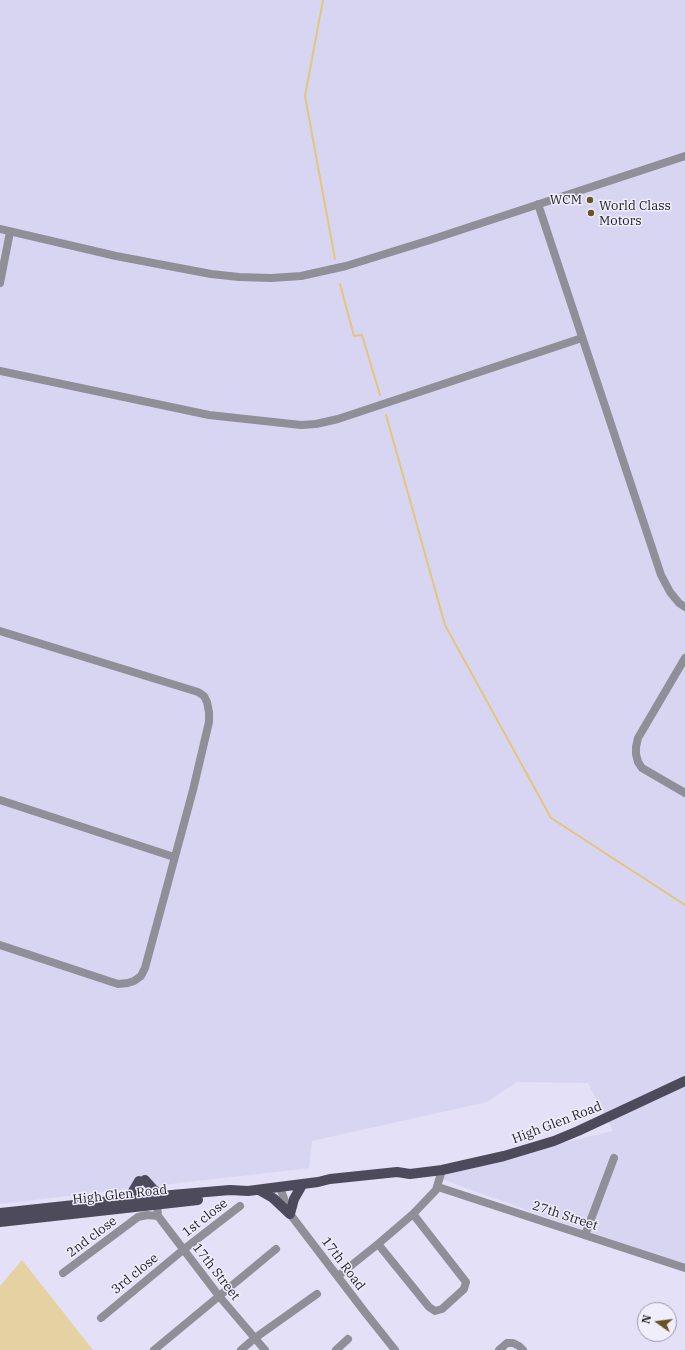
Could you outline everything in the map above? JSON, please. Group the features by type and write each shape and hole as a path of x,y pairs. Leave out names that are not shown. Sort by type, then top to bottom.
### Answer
{"main road":[{"name":"High Glen Road","path":"0,1222 160,1200 231,1196 243,1192 302,1185 330,1179 397,1172 410,1174 442,1170 504,1156 554,1141 685,1081"},
{"path":"124,1199 132,1193 142,1180 156,1192 160,1200"},
{"path":"259,1190 273,1198 290,1214 294,1199 302,1185"},
{"name":"High Glen Road","path":"0,1213 124,1199 160,1200"}],"street":[{"path":"0,229 116,256 204,272 239,277 272,278 301,276 346,266 685,156"},
{"path":"538,204 661,575 670,592 685,608"},
{"path":"0,283 10,232"},
{"path":"0,371 209,415 301,425 316,424 338,419 582,338"},
{"path":"0,631 198,692 204,696 209,712 209,722 193,790 145,968 141,976 134,981 118,984 0,945"},
{"path":"685,658 638,738 636,747 638,762 642,768 685,793"},
{"path":"0,800 174,857"},
{"path":"585,1235 614,1158"},
{"path":"338,1276 414,1214 438,1187 442,1170"},
{"name":"27th Street","path":"438,1187 685,1268"},
{"name":"17th Road","path":"280,1188 290,1214 395,1350"},
{"path":"158,1216 160,1200"},
{"name":"1st close","path":"184,1250 240,1206"},
{"path":"378,1244 429,1307 435,1311 442,1309 464,1289 466,1282 414,1214"},
{"name":"2nd close","path":"63,1273 138,1217 147,1215 158,1216"},
{"name":"17th Street","path":"158,1216 219,1296 265,1350"},
{"path":"154,1350 276,1249"},
{"name":"3rd close","path":"101,1318 184,1250"},
{"path":"241,1350 255,1338 317,1294"},
{"path":"336,1350 348,1339"},
{"path":"499,1350 507,1343 513,1343 523,1350"}],"shaded area":[{"path":"0,0 685,0 685,1265 428,1174 613,1131 588,1083 517,1082 487,1102 312,1141 309,1168 0,1204"},
{"path":"22,1260 93,1350 0,1350 0,1286"}],"waterway":[{"path":"323,0 305,96 335,259"},
{"path":"340,284 354,336 362,335 380,395"},
{"path":"386,415 445,625 551,818 685,905"}],"place":[{"name":"WCM","path":"590,200"},
{"name":"World Class Motors","path":"591,213"}]}
